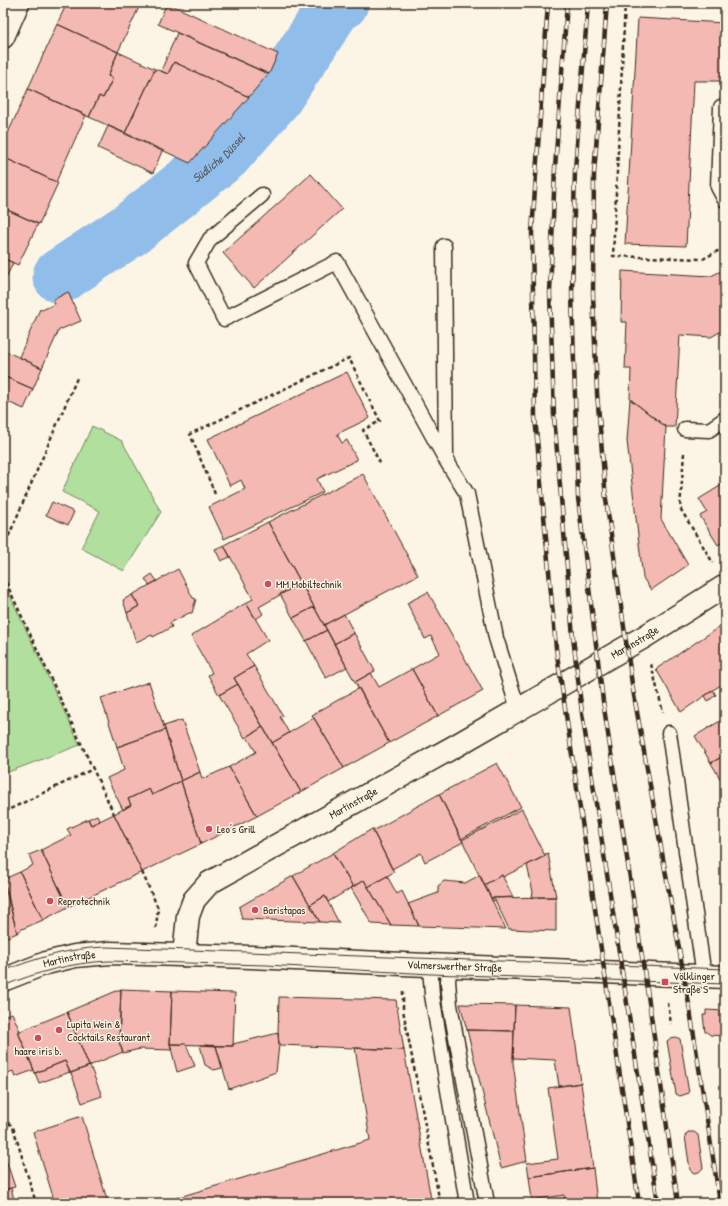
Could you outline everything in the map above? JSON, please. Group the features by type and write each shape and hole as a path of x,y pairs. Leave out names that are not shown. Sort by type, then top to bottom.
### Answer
{"street":[{"path":"3,37 18,3"},
{"name":"Martinstraße","path":"3,980 46,963 75,956 110,953 184,955 188,916 194,900 209,883 457,745 644,637 725,586"},
{"name":"Volmerswerther Straße","path":"184,955 715,976"}],"lane":[{"path":"721,107 718,187 725,200"},
{"path":"262,195 210,239 196,263 224,319 336,262 446,460 467,494 496,638 518,709"},
{"path":"444,246 446,460"},
{"path":"685,429 709,430 725,419"},
{"path":"669,733 715,976"},
{"path":"440,965 432,995 467,1203"},
{"path":"440,965 448,981 450,1006 487,1203"}],"path":[{"path":"625,3 613,256 703,259 725,247"},
{"path":"648,3 725,4"},
{"path":"215,494 190,434 349,358 380,422 363,430 381,465"},
{"path":"3,549 77,378"},
{"path":"685,429 680,508 714,565"},
{"path":"3,576 114,814"},
{"path":"644,637 669,733"},
{"path":"4,812 93,769"},
{"path":"142,872 158,908 153,954"},
{"path":"403,964 403,1010 440,1203"},
{"path":"668,1003 671,1024"},
{"path":"3,1118 13,1127 36,1203"}],"green space":[{"path":"92,426 122,441 161,512 124,571 81,548 100,511 62,492"},
{"path":"7,589 80,745 3,774 3,597"}],"building":[{"path":"67,3 141,3 118,52 57,24"},
{"path":"167,3 278,54 269,74 158,24"},
{"path":"638,18 725,23 725,81 694,81 686,246 625,244"},
{"path":"57,24 118,52 108,76 113,78 103,98 99,96 89,117 28,89"},
{"path":"177,33 268,74 249,97 174,62 168,74 161,71"},
{"path":"118,52 155,69 125,133 89,117 99,96 103,98 113,78 108,76"},
{"path":"174,62 249,97 190,163 125,133 155,69 168,74"},
{"path":"28,89 86,115 56,182 3,157 3,144"},
{"path":"108,126 162,151 153,173 98,148"},
{"path":"3,157 58,183 39,224 3,208"},
{"path":"311,174 342,209 254,288 223,253"},
{"path":"3,208 38,224 18,265 3,258"},
{"path":"3,258 13,263 3,284"},
{"path":"725,269 725,329 711,337 680,335 675,427 666,427 630,399 631,369 625,369 627,322 621,322 622,271 711,276"},
{"path":"68,292 81,321 59,330 42,368 19,357 40,309 42,310 55,304 53,300"},
{"path":"3,350 42,368 33,389 3,376"},
{"path":"347,372 370,418 337,434 342,443 347,440 357,460 317,479 323,492 224,539 209,507 245,489 241,480 230,486 208,439"},
{"path":"3,376 33,389 24,409 3,400"},
{"path":"630,399 666,427 661,519 688,565 651,590 643,578 627,441"},
{"path":"363,474 418,575 324,625 268,522"},
{"path":"725,483 725,541 718,545 700,516 707,512 699,499"},
{"path":"52,502 74,512 68,525 46,515"},
{"path":"268,522 301,583 259,607 263,614 256,619 246,603 253,599 224,545"},
{"path":"224,545 230,557 221,561 215,549"},
{"path":"178,569 193,598 196,599 192,613 189,613 170,623 172,627 153,637 152,635 136,642 127,613 139,606 132,595"},
{"path":"152,574 157,581 149,585 145,579"},
{"path":"301,583 314,607 293,618 280,594"},
{"path":"428,592 483,691 438,716 412,669 440,653 431,636 425,639 407,603"},
{"path":"132,595 139,606 127,613 123,600"},
{"path":"246,603 268,640 246,654 254,666 234,678 238,684 219,695 208,675 212,673 191,636"},
{"path":"314,607 327,630 306,641 293,618"},
{"path":"344,614 354,633 334,644 324,625"},
{"path":"725,623 725,682 681,712 656,669"},
{"path":"327,630 347,667 326,678 306,641"},
{"path":"354,633 375,671 355,682 334,644"},
{"path":"254,666 283,716 280,717 289,733 272,743 234,678"},
{"path":"412,669 438,716 389,743 355,682 371,673 379,687"},
{"path":"149,682 165,730 117,747 101,698"},
{"path":"238,684 263,727 245,738 219,695"},
{"path":"359,688 389,743 344,768 312,715"},
{"path":"713,690 716,695 708,701 705,696"},
{"path":"314,718 344,768 301,792 272,743"},
{"path":"725,718 725,755 711,763 695,736"},
{"path":"182,720 200,772 181,781 164,726"},
{"path":"263,727 301,792 257,816 229,767 256,752 247,737"},
{"path":"165,730 181,781 152,795 149,789 128,799 131,805 123,810 107,778 124,770 117,747"},
{"path":"725,755 725,787 711,763"},
{"path":"497,763 521,807 461,839 439,794"},
{"path":"229,767 257,816 201,844 181,781 200,772 202,779"},
{"path":"181,781 201,844 142,872 114,814 131,805 128,799 149,789 152,795"},
{"path":"439,794 463,842 425,862 421,853 392,869 373,831"},
{"path":"522,809 545,856 503,877 502,875 484,885 462,840"},
{"path":"114,814 142,872 68,907 41,850 71,835 67,829 88,819 91,825"},
{"path":"97,815 100,821 91,825 88,819"},
{"path":"372,829 394,872 368,887 364,880 353,887 333,853"},
{"path":"41,850 68,907 43,920 20,872 33,865 29,855"},
{"path":"333,853 353,887 328,902 325,896 310,905 293,876"},
{"path":"548,853 556,897 532,897 533,892 527,865"},
{"path":"20,872 43,920 22,929 17,933 4,879"},
{"path":"480,875 506,929 419,926 408,904 438,893 438,886 444,881 465,883"},
{"path":"502,875 513,897 491,898 484,885"},
{"path":"293,876 320,922 242,919 239,907"},
{"path":"387,876 397,894 402,891 419,926 391,925 368,887"},
{"path":"3,879 17,933 3,939"},
{"path":"364,880 391,925 372,924 351,888"},
{"path":"325,896 339,923 320,922 310,905"},
{"path":"556,897 556,931 509,929 495,900 492,901 491,898"},
{"path":"121,989 119,1042 123,1052 89,1066 67,1012"},
{"path":"121,989 172,991 170,1044 172,1050 140,1049 123,1053 119,1042"},
{"path":"172,991 235,993 233,1046 170,1044"},
{"path":"279,997 396,1000 404,1050 279,1045"},
{"path":"460,1004 515,1005 514,1031 467,1030"},
{"path":"515,1005 571,1007 581,1083 559,1086 555,1060 513,1058"},
{"path":"706,1010 725,1011 725,1036 710,1035 705,1032 703,1015 706,1015"},
{"path":"67,1012 89,1066 70,1073 65,1061 35,1073 18,1032"},
{"path":"12,1013 20,1031 18,1032 34,1070 15,1077 13,1071 3,1075 3,1016"},
{"path":"467,1030 514,1031 513,1063 527,1161 501,1168"},
{"path":"278,1033 279,1045 276,1072 229,1089 216,1046 233,1046 233,1044"},
{"path":"676,1037 680,1039 689,1093 680,1096 676,1094 667,1041"},
{"path":"170,1044 186,1044 195,1066 177,1072"},
{"path":"200,1045 216,1046 222,1068 214,1070 205,1065"},
{"path":"355,1048 404,1050 431,1199 417,1203 159,1203 370,1140"},
{"path":"65,1061 70,1072 39,1083 35,1073"},
{"path":"90,1066 102,1096 82,1103 71,1073"},
{"path":"581,1083 593,1168 529,1177 527,1163 558,1159 548,1088"},
{"path":"721,1115 725,1115 725,1128 723,1128"},
{"path":"82,1116 108,1203 55,1203 33,1132"},
{"path":"688,1132 694,1132 698,1135 703,1168 699,1172 694,1173 690,1170 685,1136"},
{"path":"3,1151 15,1187 3,1190"},
{"path":"593,1168 597,1203 565,1203 564,1195 532,1200 529,1177"},
{"path":"11,1188 15,1203 3,1203 3,1190"}],"waterway":[{"name":"Südliche Düssel","path":"60,276 131,229 225,154 276,96 335,6 341,3"}],"tram line":[{"path":"3,971 54,954 80,949 106,947 725,969"},
{"path":"3,986 29,976 54,969 108,961 266,965 431,974 725,984"}],"railway":[{"path":"548,3 532,232 535,417 556,648 639,1203"},
{"path":"567,3 555,168 550,293 554,416 573,637 582,713 658,1203"},
{"path":"588,3 575,170 572,294 578,498 603,701 678,1203"},
{"path":"607,3 594,174 593,294 597,393 606,499 632,684 690,1010 720,1203"}],"place":[{"name":"MM Mobiltechnik","path":"268,584"},
{"name":"Leo's Grill","path":"209,829"},
{"name":"Reprotechnik","path":"50,901"},
{"name":"Baristapas","path":"255,910"},
{"name":"Völklinger Straße S","path":"665,982"},
{"name":"Lupita Wein & Cocktails Restaurant","path":"59,1030"},
{"name":"haare iris b.","path":"38,1038"}]}
